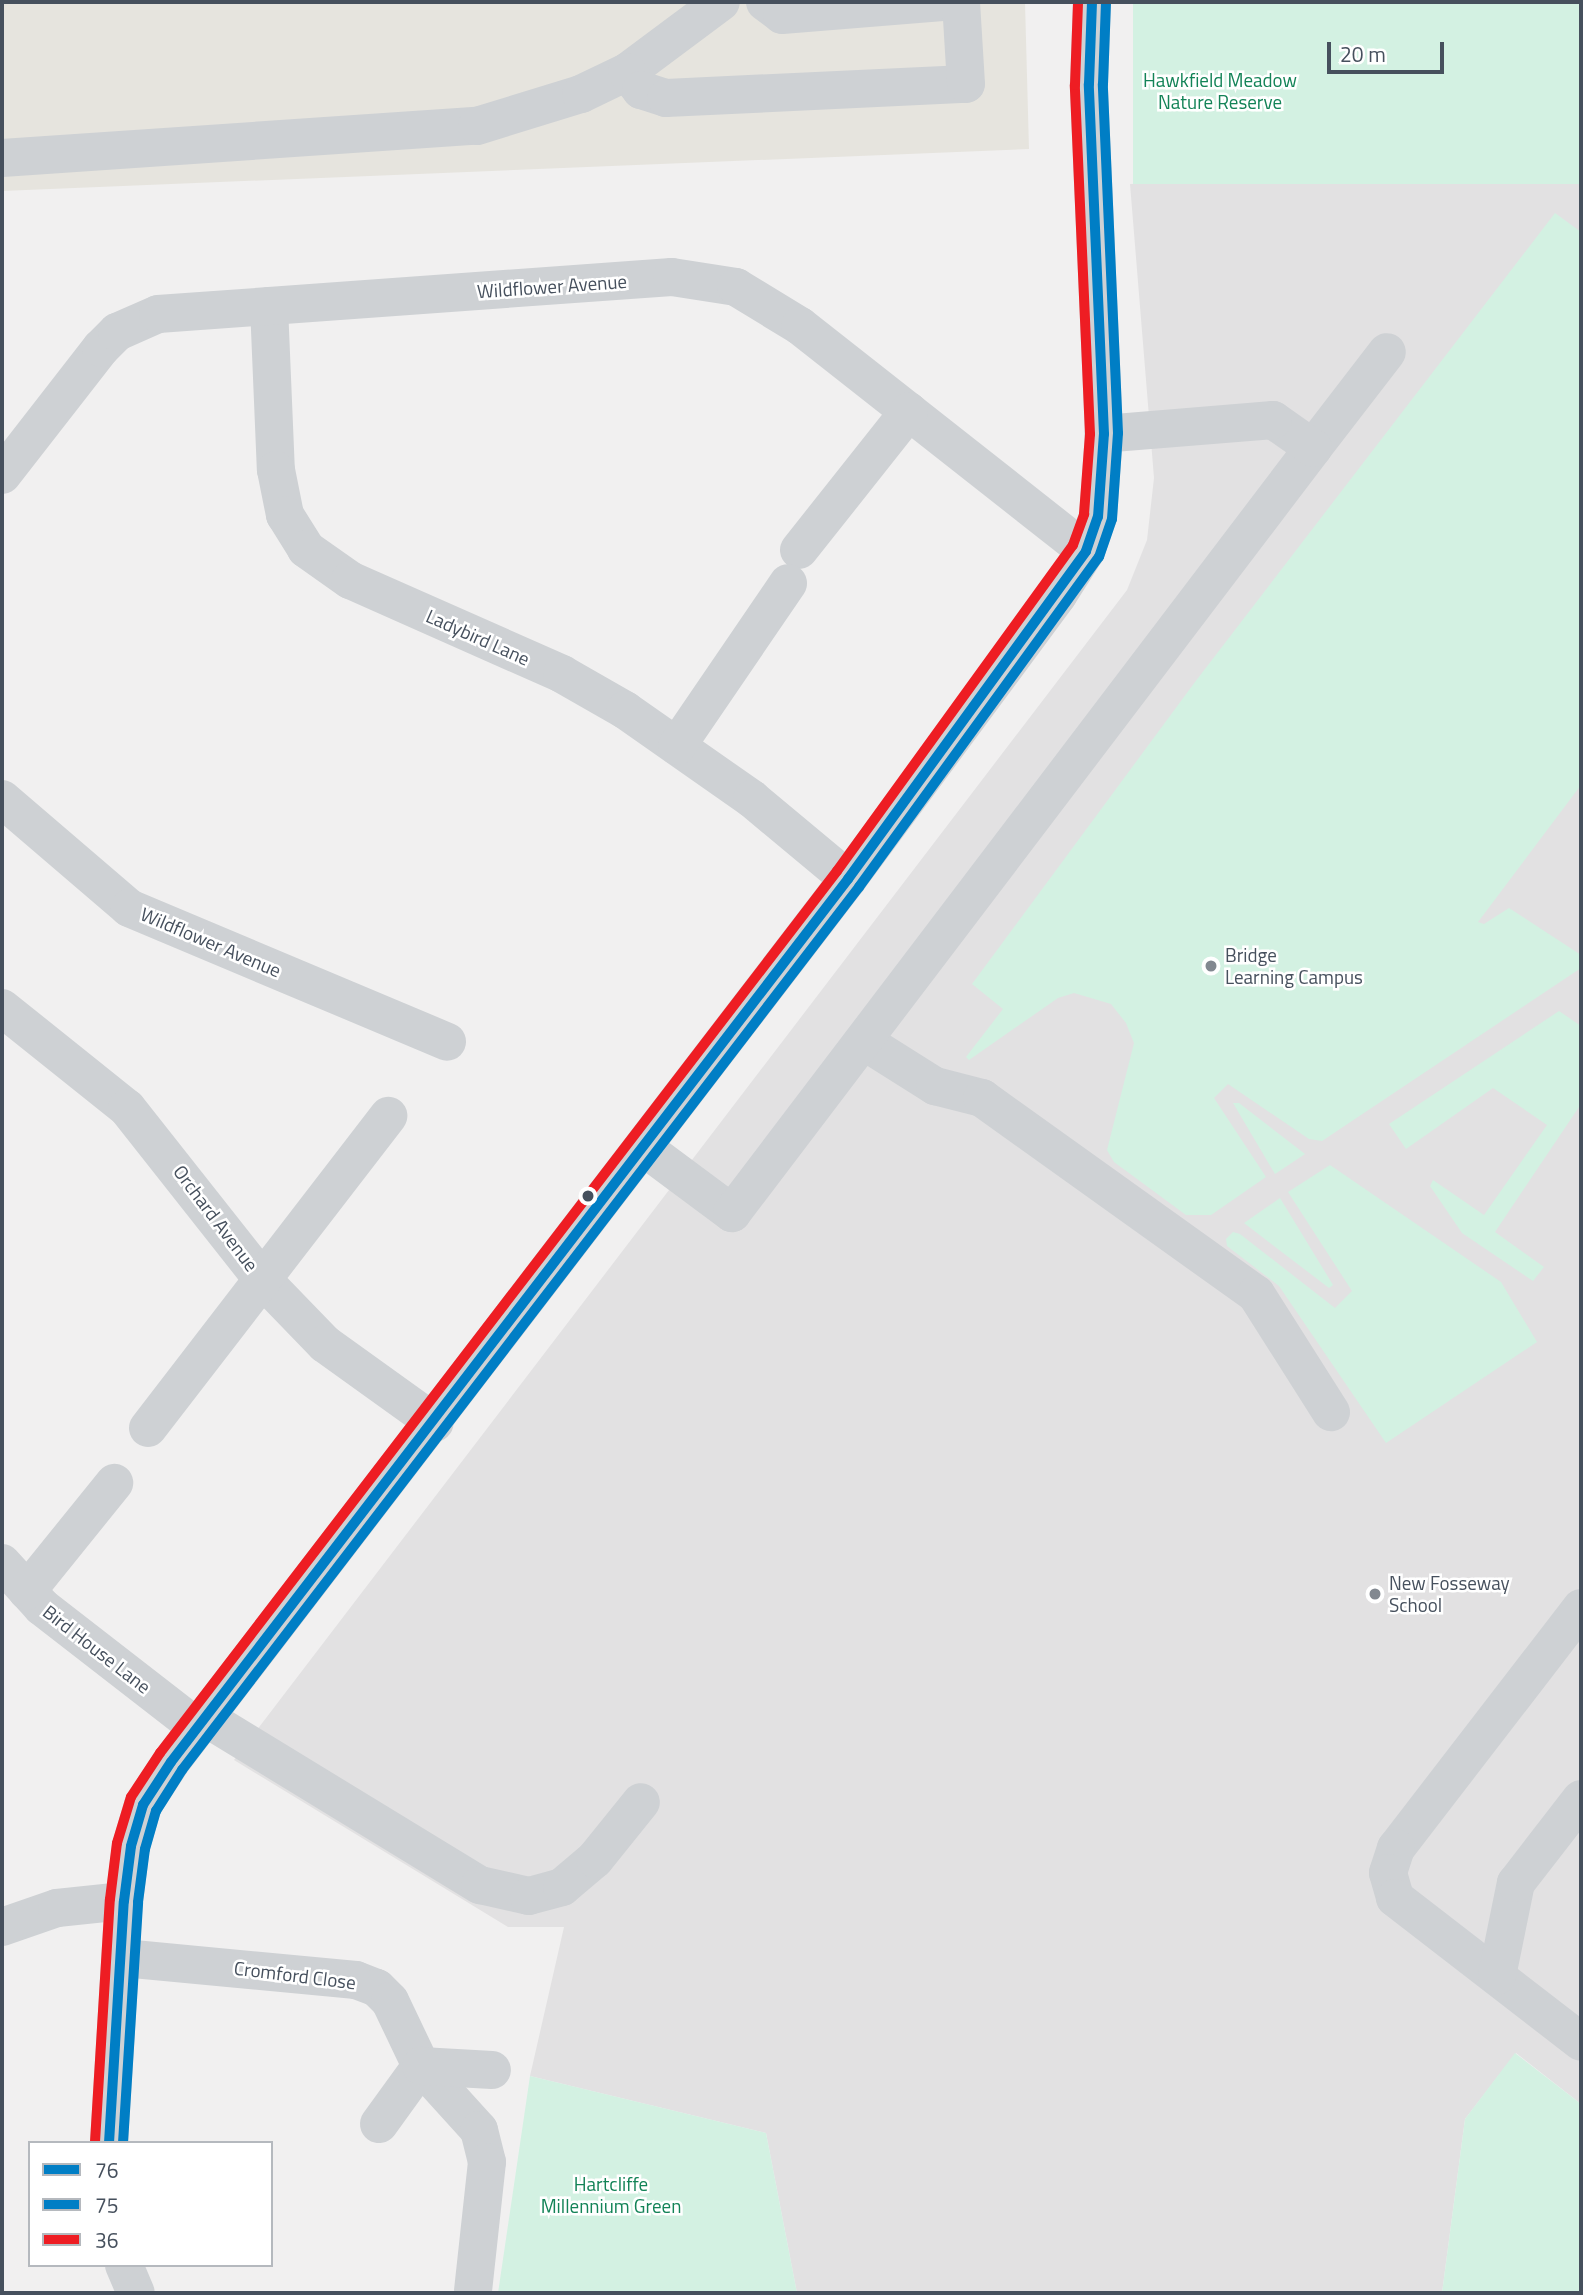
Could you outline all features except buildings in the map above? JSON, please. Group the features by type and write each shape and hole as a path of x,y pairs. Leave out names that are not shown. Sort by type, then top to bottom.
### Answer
{"street":[{"path":"2,158 477,126 581,94 627,72 721,2"},
{"path":"765,2 782,16 945,2"},
{"path":"627,72 641,90 666,98 966,84 961,2"},
{"path":"109,2141 123,1958 124,1901 131,1846 143,1805 202,1723 435,1423 848,879 1058,595 1086,551 1098,517 1104,434 1089,84 1091,2"},
{"name":"Wildflower Avenue","path":"2,475 117,332 158,314 672,277 736,287 800,326 1086,551"},
{"name":"Ladybird Lane","path":"270,306 279,493 285,515 306,549 350,580 562,674 677,746 775,816 848,879"},
{"path":"643,1147 732,1213 865,1042 1387,352"},
{"path":"677,746 793,566 909,411"},
{"path":"1104,434 1273,420 1313,448"},
{"name":"Wildflower Avenue","path":"2,799 129,908 447,1042"},
{"name":"Orchard Avenue","path":"2,1008 127,1108 263,1280 325,1343 435,1423"},
{"path":"865,1042 935,1086 982,1098 1256,1294 1331,1412"},
{"path":"148,1428 388,1116"},
{"path":"27,1591 114,1483"},
{"name":"Bird House Lane","path":"2,1563 27,1591 202,1723 480,1885 529,1896 562,1887 595,1859 640,1802"},
{"path":"1581,1608 1396,1848 1388,1873 1395,1898 1581,2042"},
{"path":"1497,1976 1516,1883 1581,1799"},
{"path":"2,1927 57,1908 124,1901"},
{"name":"Cromford Close","path":"123,1958 356,1980 377,1988 390,2001 421,2066 479,2130 487,2162 472,2290"},
{"path":"379,2124 421,2066 492,2070"},
{"path":"125,2267 136,2293"}],"shaded area":[{"path":"2,2 1025,2 1029,149 2,191"},
{"name":"Bridge Learning Campus","path":"1581,161 1581,2104 1516,2053 1465,2119 1442,2293 797,2293 766,2133 530,2076 564,1927 508,1927 234,1760 1127,590 1147,540 1154,478 1130,184"}],"green space":[{"name":"Hawkfield Meadow Nature Reserve","path":"1133,2 1581,2 1581,184 1133,184"},
{"path":"1555,213 1581,232 1581,785 1478,922 1484,924 1509,908 1581,955 1581,968 1322,1141 1309,1139 1228,1084 1214,1098 1266,1177 1211,1215 1186,1215 1114,1162 1107,1150 1134,1043 1126,1023 1111,1004 1074,993 1058,998 969,1060 966,1057 1003,1009 972,984 1195,682"},
{"path":"1559,1011 1581,1026 1581,1104 1495,1232 1544,1267 1533,1281 1462,1233 1430,1186 1433,1180 1484,1215 1547,1125 1493,1088 1406,1149 1389,1124"},
{"path":"1233,1103 1239,1103 1305,1154 1275,1174"},
{"path":"1330,1165 1501,1282 1537,1342 1386,1443 1279,1286 1227,1246 1226,1239 1233,1232 1240,1234 1335,1308 1352,1291 1288,1192"},
{"path":"1280,1198 1333,1285 1329,1288 1244,1223"},
{"path":"1515,2053 1581,2104 1581,2293 1442,2293 1465,2119"},
{"name":"Hartcliffe Millennium Green","path":"530,2076 766,2133 797,2293 498,2293"}],"transit line":[{"name":"36","path":"95,2141 110,1899 117,1843 131,1797 160,1753 837,871 1073,545 1084,514 1090,434 1075,85 1078,2"},
{"name":"76","path":"109,2141 124,1901 131,1846 143,1805 171,1762 848,879 1086,551 1098,517 1104,434 1089,84 1092,2"},
{"name":"75","path":"123,2141 138,1902 145,1849 156,1811 182,1770 859,887 1099,557 1112,519 1118,433 1103,84 1106,3"}],"place":[{"name":"Bridge Learning Campus","path":"1211,966"},
{"name":"New Fosseway School","path":"1375,1594"}]}
